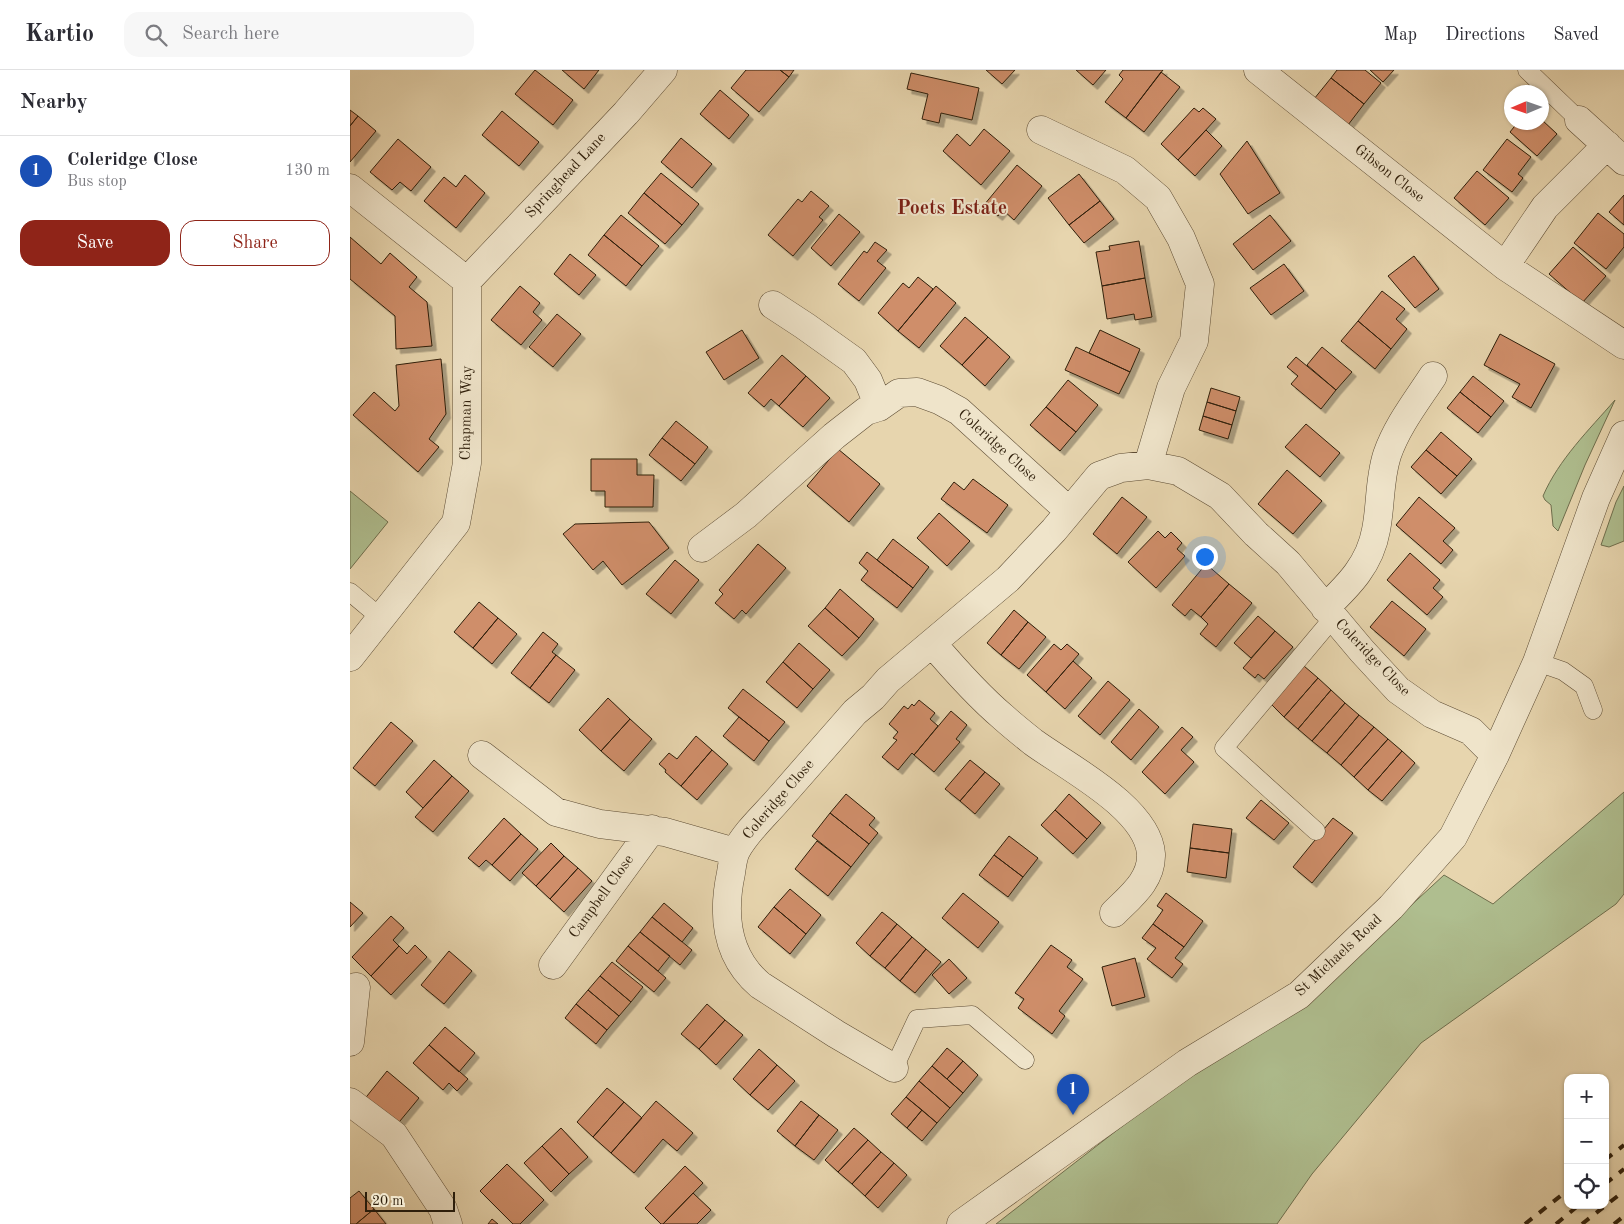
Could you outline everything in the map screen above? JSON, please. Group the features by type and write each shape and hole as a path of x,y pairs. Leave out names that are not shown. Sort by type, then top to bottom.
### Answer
{"street":[{"name":"Springhead Lane","path":"467,281 626,113 663,70"},
{"name":"Gibson Close","path":"1270,74 1506,266 1624,345"},
{"path":"1506,266 1545,207 1615,153 1579,120"},
{"path":"1041,130 1124,170 1158,198 1181,238 1200,284 1194,341 1171,388 1148,465"},
{"path":"350,188 467,281"},
{"name":"Chapman Way","path":"350,657 456,523 467,463 467,281"},
{"path":"773,305 854,361 868,380 878,407"},
{"name":"Coleridge Close","path":"1329,613 1366,562 1376,528 1380,482 1387,455 1401,425 1433,376"},
{"name":"Coleridge Close","path":"702,548 746,515 853,421 866,411 878,407 898,393 917,392 939,400 959,411 1070,511"},
{"name":"St Michaels Road","path":"961,1224 1187,1063 1299,995 1392,907 1453,836 1494,755 1537,662 1596,498 1624,435"},
{"name":"Coleridge Close","path":"894,1068 828,1029 749,976 740,963 732,944 727,922 726,902 735,852 855,712 873,697 888,680 1008,579 1033,554 1099,476 1121,468 1148,465 1178,471 1220,496 1256,534 1288,563 1362,652 1398,690 1432,714 1471,731 1494,755"},
{"path":"932,643 984,700 1033,742 1111,796 1137,820 1148,837 1151,854 1150,870 1144,882 1114,913"},
{"path":"482,755 556,812 600,824 652,829 735,852"},
{"name":"Campbell Close","path":"553,964 652,829"},
{"path":"350,1042 356,987"},
{"path":"350,1102 394,1135 443,1210 448,1224"}],"lane":[{"path":"1527,70 1579,120"},
{"path":"350,592 381,618"},
{"path":"1316,830 1224,748 1329,613"},
{"path":"1537,662 1563,671 1584,686 1593,710"},
{"path":"894,1068 917,1019 972,1015 1025,1060"}],"green space":[{"path":"1615,400 1585,465 1558,531 1553,526 1551,505 1543,496 1566,457"},
{"path":"1624,486 1624,541 1609,547 1601,545 1616,502"},
{"path":"350,491 388,522 350,569"},
{"path":"1624,792 1624,894 1616,904 1421,1043 1312,1174 1277,1224 996,1224 1219,1051 1304,1004 1444,875 1493,904"}],"building":[{"path":"535,70 573,100 553,125 515,94"},
{"path":"562,70 599,70 584,89"},
{"path":"746,70 780,70 789,77 759,112 731,88"},
{"path":"780,70 794,70 789,77"},
{"path":"986,70 1015,70 1002,84"},
{"path":"1076,70 1106,70 1093,85"},
{"path":"1123,70 1163,70 1126,118 1105,102 1123,79 1119,75"},
{"path":"1337,70 1365,70 1381,83 1364,104 1331,78"},
{"path":"1370,70 1394,70 1383,82"},
{"path":"1161,72 1180,87 1144,132 1126,118"},
{"path":"911,73 979,88 972,120 941,113 939,123 922,119 928,94 907,89"},
{"path":"1331,78 1364,104 1348,125 1314,99"},
{"path":"720,90 749,115 729,139 700,114"},
{"path":"1194,108 1199,112 1203,108 1216,119 1178,160 1161,144"},
{"path":"350,110 358,116 350,126"},
{"path":"502,111 539,142 519,166 482,135"},
{"path":"358,116 376,131 350,162 350,126"},
{"path":"1549,127 1557,134 1537,156 1510,132 1512,130 1549,130"},
{"path":"984,129 1010,151 981,185 943,151 957,134 970,146"},
{"path":"1206,130 1222,146 1195,176 1178,160"},
{"path":"681,138 712,164 692,188 661,162"},
{"path":"398,139 431,167 411,191 400,182 392,190 370,172"},
{"path":"1507,139 1531,157 1518,174 1523,178 1512,192 1483,170"},
{"path":"1247,141 1280,193 1248,214 1220,174"},
{"path":"1017,165 1042,186 1014,220 1003,210 998,216 984,205"},
{"path":"1477,171 1509,198 1485,225 1454,198"},
{"path":"661,173 699,204 682,225 644,193"},
{"path":"1079,174 1100,201 1069,225 1048,198"},
{"path":"465,175 485,193 456,228 424,201 444,177 456,187"},
{"path":"811,191 829,206 819,217 823,220 793,256 768,235 798,199 802,202"},
{"path":"644,193 682,225 665,244 628,213"},
{"path":"1624,195 1624,225 1609,212"},
{"path":"1100,201 1114,219 1084,243 1069,225"},
{"path":"1598,213 1624,234 1624,247 1606,269 1574,243"},
{"path":"839,214 860,232 831,266 811,248"},
{"path":"621,215 659,246 642,266 604,235"},
{"path":"1270,215 1291,241 1253,270 1233,244"},
{"path":"604,235 642,266 626,286 588,255"},
{"path":"350,237 381,264 390,253 417,277 409,287 427,302 432,346 396,349 395,316 350,279"},
{"path":"1139,241 1145,278 1102,286 1096,252 1110,250 1109,246"},
{"path":"875,242 887,250 877,261 886,268 859,301 838,284 864,251 867,253"},
{"path":"1573,247 1606,276 1582,303 1549,274"},
{"path":"570,254 596,275 579,295 554,274"},
{"path":"1414,256 1439,289 1415,308 1388,276"},
{"path":"1284,264 1304,291 1271,315 1250,288"},
{"path":"918,277 933,289 898,331 878,313 903,283 909,288"},
{"path":"1145,278 1152,317 1135,320 1134,314 1107,319 1102,286"},
{"path":"520,286 540,303 533,312 542,320 521,345 491,320"},
{"path":"936,286 956,303 919,348 898,331"},
{"path":"1382,291 1405,309 1396,319 1407,329 1391,349 1358,321"},
{"path":"557,314 581,334 553,367 529,347"},
{"path":"965,317 988,337 962,365 940,346"},
{"path":"1358,321 1391,349 1375,369 1341,341"},
{"path":"742,330 759,358 724,380 706,352"},
{"path":"1100,330 1140,349 1130,372 1089,353"},
{"path":"1500,334 1555,364 1531,408 1512,397 1520,384 1484,365"},
{"path":"988,337 1010,357 985,386 962,365"},
{"path":"1076,347 1130,372 1119,394 1065,370"},
{"path":"1322,347 1352,372 1336,390 1307,365"},
{"path":"782,355 806,376 779,406 771,399 764,407 748,393"},
{"path":"1296,357 1336,390 1321,409 1291,384 1298,376 1287,367"},
{"path":"441,359 446,414 429,439 439,447 418,472 353,415 374,392 395,411 399,406 396,365"},
{"path":"806,376 830,398 803,427 779,406"},
{"path":"1473,376 1504,401 1491,417 1460,392"},
{"path":"1068,380 1098,405 1076,432 1046,407"},
{"path":"1211,388 1240,397 1236,411 1207,402"},
{"path":"1460,392 1491,417 1478,433 1447,408"},
{"path":"1207,402 1236,411 1232,425 1203,416"},
{"path":"1046,407 1076,432 1060,451 1030,425"},
{"path":"1203,416 1232,425 1228,439 1199,430"},
{"path":"676,421 708,447 695,464 662,438"},
{"path":"1306,424 1340,453 1320,477 1285,447"},
{"path":"1441,432 1472,459 1457,476 1426,450"},
{"path":"662,438 695,464 681,481 649,455"},
{"path":"838,449 880,484 849,522 807,486"},
{"path":"1426,450 1457,476 1441,494 1411,467"},
{"path":"591,459 637,459 637,475 654,475 653,507 605,507 605,491 591,491"},
{"path":"1287,470 1322,501 1293,534 1258,504"},
{"path":"973,479 1008,505 987,533 941,499 954,482 964,490"},
{"path":"1122,497 1147,517 1117,554 1093,534"},
{"path":"1419,497 1455,528 1443,541 1453,550 1441,564 1396,525"},
{"path":"939,513 970,541 947,566 917,538"},
{"path":"649,522 669,548 622,585 603,561 593,570 563,534 575,524"},
{"path":"1158,531 1165,538 1171,532 1182,543 1177,549 1185,556 1156,588 1128,562"},
{"path":"893,539 929,567 913,588 877,560"},
{"path":"758,544 786,568 746,614 742,610 734,619 715,603 723,594 719,590"},
{"path":"867,552 913,588 897,608 861,580 868,571 859,563"},
{"path":"1410,553 1440,580 1433,588 1443,597 1427,615 1387,580"},
{"path":"675,560 699,580 671,614 646,594"},
{"path":"1206,564 1229,584 1201,617 1191,609 1185,616 1172,605"},
{"path":"1229,584 1252,603 1216,647 1200,634 1208,624 1201,617"},
{"path":"840,589 874,619 859,638 825,608"},
{"path":"1392,601 1426,629 1404,656 1370,627"},
{"path":"479,602 498,618 473,648 454,632"},
{"path":"825,608 859,638 842,656 808,626"},
{"path":"1014,610 1028,622 1001,655 987,643"},
{"path":"1258,616 1275,631 1251,658 1234,643"},
{"path":"498,618 517,634 492,664 473,648"},
{"path":"1028,622 1046,637 1019,669 1001,655"},
{"path":"1275,631 1293,647 1264,679 1258,674 1255,678 1243,668"},
{"path":"543,632 558,644 552,652 556,655 530,688 511,673"},
{"path":"799,643 830,670 813,689 783,662"},
{"path":"1054,644 1061,650 1067,644 1079,654 1046,692 1027,675"},
{"path":"556,655 575,670 549,703 530,688"},
{"path":"1073,661 1092,678 1065,709 1046,692"},
{"path":"783,662 813,689 797,708 766,682"},
{"path":"1304,666 1318,678 1284,717 1271,704"},
{"path":"1318,678 1331,690 1298,729 1284,717"},
{"path":"1108,681 1130,700 1100,735 1078,716"},
{"path":"743,689 785,722 769,741 728,708"},
{"path":"1331,690 1345,703 1312,741 1298,729"},
{"path":"608,698 630,719 601,751 579,730"},
{"path":"919,700 935,713 930,719 938,726 914,755 912,753 898,770 882,757 897,740 893,738 898,732 889,724 904,706 908,709"},
{"path":"1345,703 1359,715 1327,753 1312,741"},
{"path":"1139,709 1159,727 1131,760 1111,742"},
{"path":"951,711 967,725 956,739 960,742 934,772 914,755"},
{"path":"1359,715 1374,727 1341,765 1327,753"},
{"path":"739,717 769,741 754,761 723,736"},
{"path":"630,719 652,739 624,771 601,751"},
{"path":"391,722 413,741 375,786 353,768"},
{"path":"1182,727 1193,737 1181,750 1194,762 1165,794 1142,772"},
{"path":"1374,727 1388,739 1354,777 1341,765"},
{"path":"696,736 712,750 681,786 659,764 669,753 677,759"},
{"path":"1388,739 1402,751 1368,790 1354,777"},
{"path":"712,750 728,764 697,800 681,786"},
{"path":"1402,751 1415,763 1382,801 1368,790"},
{"path":"434,760 452,776 423,808 406,792"},
{"path":"970,760 985,772 960,801 945,789"},
{"path":"985,772 1000,784 975,814 960,801"},
{"path":"452,776 469,791 433,832 415,817"},
{"path":"846,794 875,818 869,825 878,833 869,844 830,813"},
{"path":"1069,794 1101,823 1087,839 1055,810"},
{"path":"1261,800 1289,823 1274,840 1246,818"},
{"path":"1055,810 1087,839 1073,854 1041,825"},
{"path":"830,813 869,844 851,867 812,836"},
{"path":"504,818 521,834 492,865 486,860 479,867 468,858"},
{"path":"1333,818 1353,833 1312,883 1293,867"},
{"path":"1193,824 1232,829 1229,853 1190,848"},
{"path":"521,834 538,849 510,881 492,865"},
{"path":"1009,836 1038,858 1023,877 994,855"},
{"path":"817,841 851,867 828,896 795,869"},
{"path":"551,843 564,856 536,886 522,873"},
{"path":"1190,848 1229,853 1226,878 1187,872"},
{"path":"994,855 1023,877 1008,897 979,875"},
{"path":"564,856 578,868 550,899 536,886"},
{"path":"578,868 592,881 564,912 550,899"},
{"path":"790,889 821,915 806,934 774,907"},
{"path":"963,893 999,922 978,948 942,918"},
{"path":"1166,893 1203,921 1184,947 1153,924 1163,910 1157,906"},
{"path":"350,902 363,913 350,927"},
{"path":"664,903 693,928 682,942 652,917"},
{"path":"774,907 806,934 790,954 758,927"},
{"path":"882,912 897,924 870,956 856,943"},
{"path":"391,916 404,928 393,940 399,946 371,976 352,957"},
{"path":"652,917 692,950 680,965 640,932"},
{"path":"897,924 912,937 885,968 870,956"},
{"path":"1153,924 1184,947 1175,958 1183,964 1172,978 1147,959 1156,948 1142,938"},
{"path":"640,932 670,956 658,971 628,946"},
{"path":"912,937 926,949 900,981 885,968"},
{"path":"415,945 427,957 391,995 371,976 399,946 407,954"},
{"path":"1051,945 1072,960 1067,967 1083,979 1059,1011 1065,1016 1052,1034 1018,1008 1024,999 1015,993"},
{"path":"628,946 666,978 654,992 616,961"},
{"path":"926,949 941,962 915,993 900,981"},
{"path":"449,951 472,971 444,1004 421,985"},
{"path":"1135,958 1145,997 1112,1006 1102,967"},
{"path":"949,959 967,978 949,994 932,975"},
{"path":"612,962 643,987 631,1002 600,976"},
{"path":"600,976 631,1002 619,1016 588,990"},
{"path":"588,990 619,1016 607,1030 576,1004"},
{"path":"576,1004 607,1030 596,1044 565,1018"},
{"path":"707,1004 725,1020 699,1049 681,1034"},
{"path":"725,1020 743,1035 716,1065 699,1049"},
{"path":"445,1027 475,1053 459,1072 429,1045"},
{"path":"429,1045 468,1079 457,1091 449,1083 443,1090 413,1063"},
{"path":"947,1048 963,1061 947,1079 932,1066"},
{"path":"759,1049 777,1065 750,1095 733,1079"},
{"path":"963,1061 978,1075 963,1093 947,1079"},
{"path":"777,1065 795,1081 768,1110 750,1095"},
{"path":"932,1066 963,1093 950,1108 919,1081"},
{"path":"387,1071 419,1098 395,1127 363,1101"},
{"path":"919,1081 950,1108 937,1123 906,1097"},
{"path":"607,1088 624,1102 593,1137 577,1122"},
{"path":"906,1097 922,1110 907,1128 891,1114"},
{"path":"656,1101 693,1133 677,1151 663,1139 634,1173 611,1153"},
{"path":"801,1101 819,1115 795,1146 777,1131"},
{"path":"624,1102 642,1118 611,1153 593,1137"},
{"path":"922,1110 937,1123 922,1141 907,1128"},
{"path":"819,1115 838,1130 814,1160 795,1146"},
{"path":"561,1128 588,1157 569,1174 542,1146"},
{"path":"854,1128 868,1140 838,1172 825,1160"},
{"path":"868,1140 881,1152 852,1184 838,1172"},
{"path":"542,1146 569,1174 551,1192 524,1163"},
{"path":"881,1152 894,1163 865,1196 852,1184"},
{"path":"894,1163 907,1175 878,1208 865,1196"},
{"path":"507,1164 544,1200 520,1224 513,1224 480,1191"},
{"path":"685,1166 703,1183 661,1224 645,1208"},
{"path":"359,1191 374,1209 356,1224 350,1224 350,1198"},
{"path":"693,1193 711,1210 697,1224 663,1224"},
{"path":"374,1209 386,1224 356,1224"},
{"path":"492,1219 498,1224 488,1224"}],"railway":[{"path":"1609,1157 1624,1145"},
{"path":"1609,1181 1624,1169"},
{"path":"1582,1224 1624,1191"},
{"path":"1525,1224 1564,1193"},
{"path":"1556,1224 1574,1209"},
{"path":"1614,1224 1624,1216"}],"place":[{"name":"Coleridge Close","path":"1073,1115"}],"district":[{"name":"Poets Estate","path":"952,209"}]}
